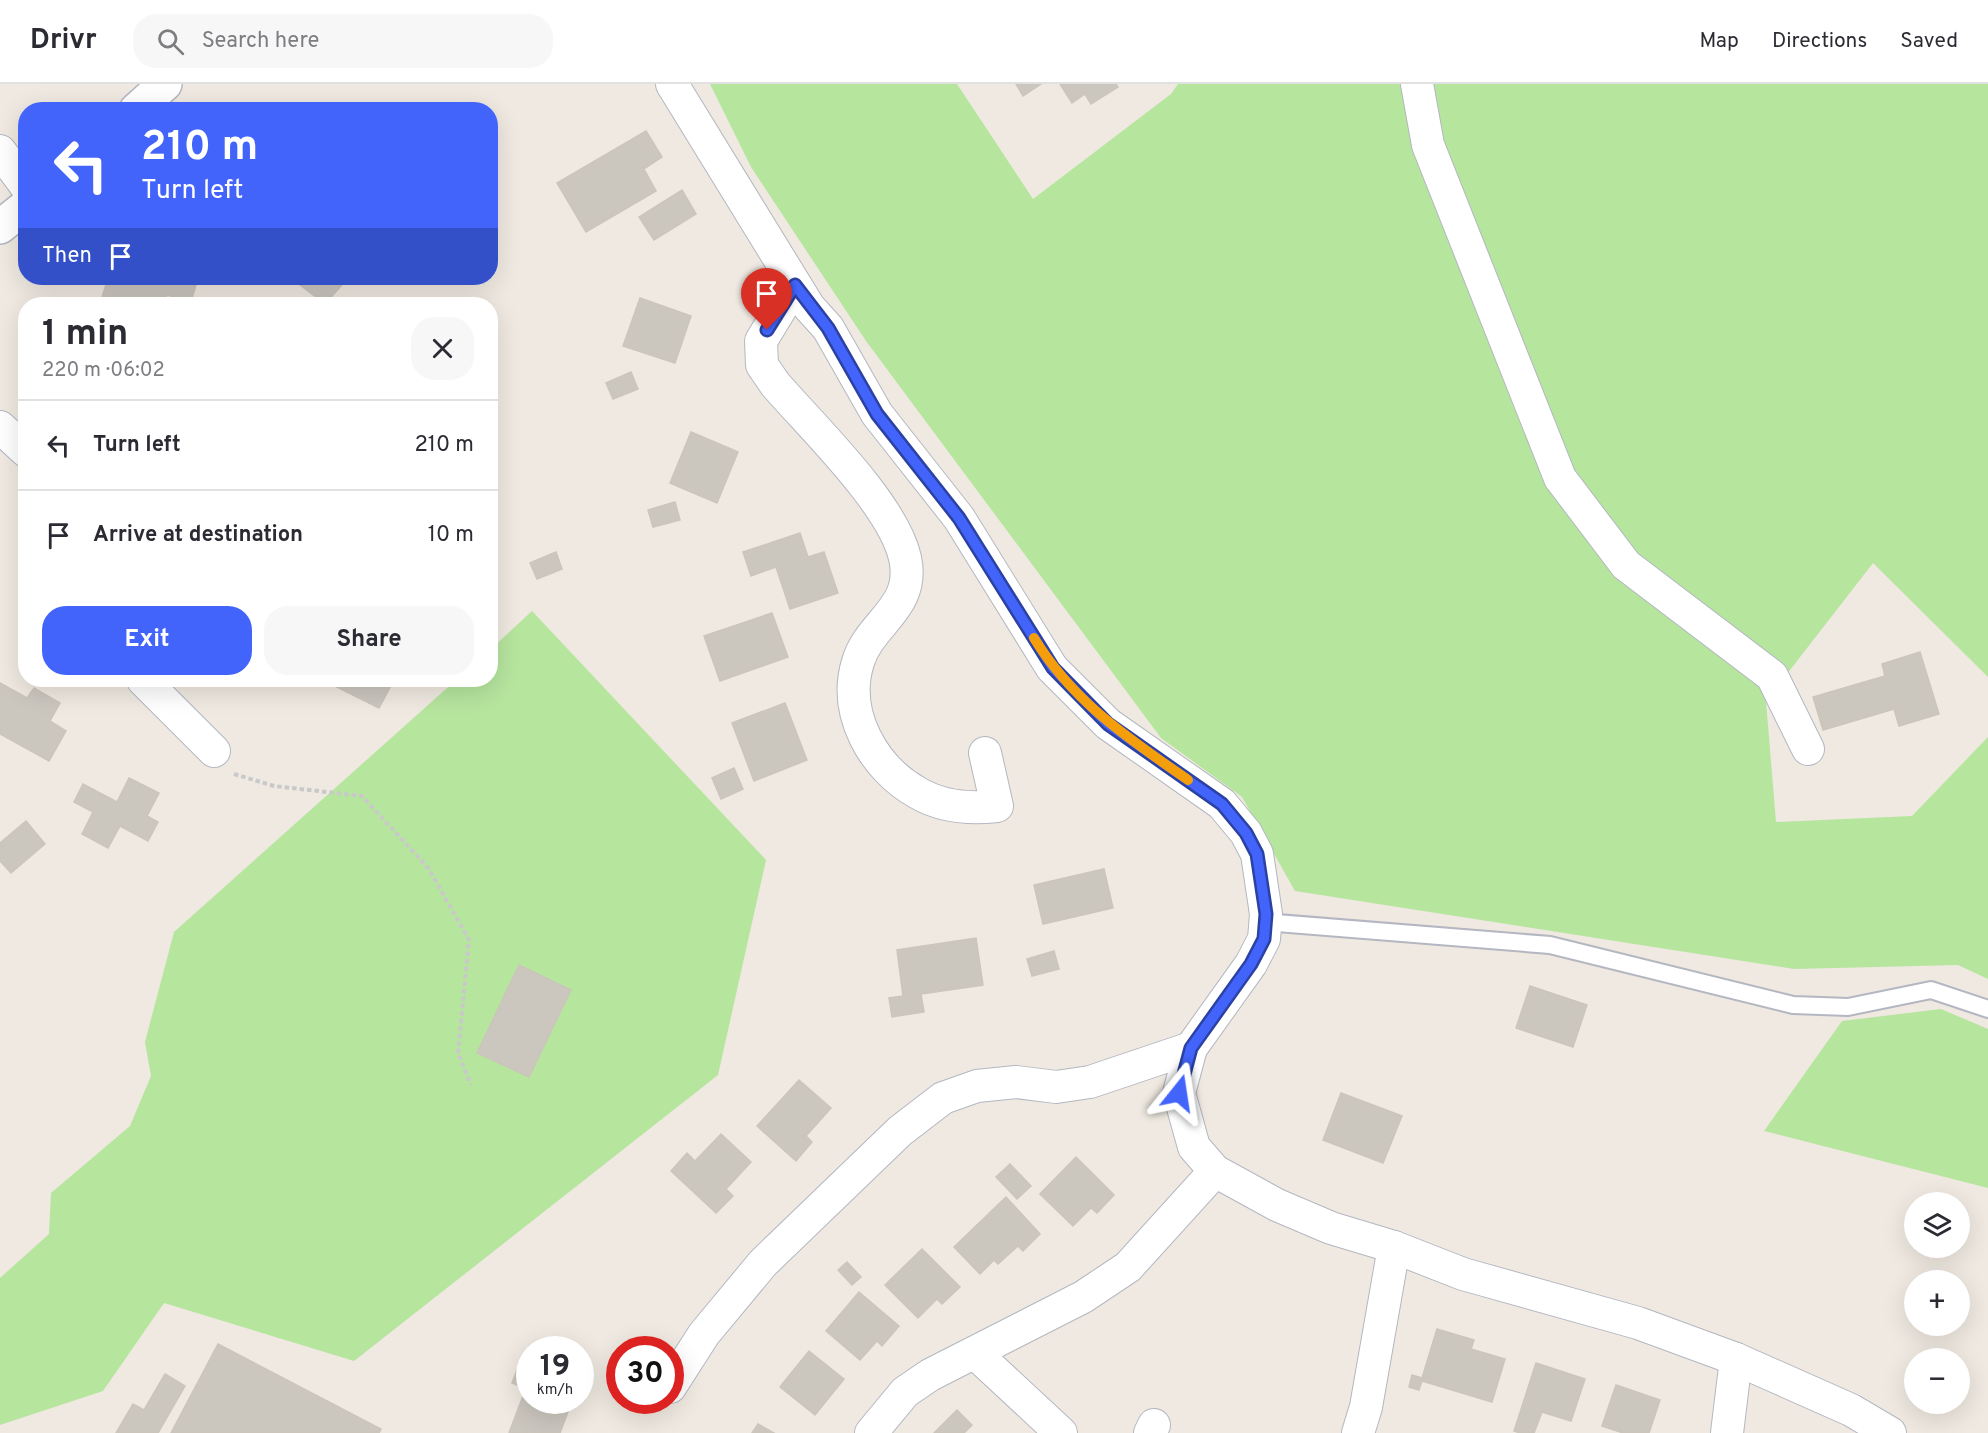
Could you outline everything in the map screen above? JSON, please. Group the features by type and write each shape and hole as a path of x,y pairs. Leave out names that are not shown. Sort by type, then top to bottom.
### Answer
{"street":[{"path":"145,102 165,84"},
{"path":"672,84 795,285 828,328 877,414 959,518 1053,668 1108,724 1222,804 1246,833 1257,854 1265,922 1264,939 1251,964 1191,1048 1179,1093 1194,1147 1215,1171 1288,1210 1331,1228 1394,1247 1463,1274 1638,1323 1736,1359 1851,1410 1890,1433"},
{"path":"1417,84 1428,145 1560,478 1626,565 1772,676 1808,749"},
{"path":"0,152 18,176"},
{"path":"0,227 18,212"},
{"path":"795,285 761,341 762,365 775,384 868,490 894,528 905,558 907,586 895,610 858,660 853,685 856,719 871,748 895,776 918,793 952,806 997,806 986,753"},
{"path":"0,427 18,444"},
{"path":"150,687 214,751"},
{"path":"684,1366 704,1334 763,1263 900,1131 943,1098 977,1086 1016,1082 1056,1087 1090,1082 1191,1048"},
{"path":"871,1433 905,1392 930,1375 1083,1297 1128,1267 1215,1171"},
{"path":"1358,1433 1366,1407 1394,1247"},
{"path":"975,1353 1061,1433"},
{"path":"1727,1433 1736,1359"}],"lane":[{"path":"1265,922 1550,945 1793,1005 1848,1007 1931,990 1988,1009"}],"path":[{"path":"214,751 225,772 274,786 362,796 429,869 469,940 458,1053 471,1085"}],"green space":[{"path":"710,84 957,84 1033,199 1171,94 1178,84 1988,84 1988,677 1873,563 1766,701 1776,822 1912,816 1988,737 1988,979 1958,965 1794,969 1295,891 1242,797 1161,738 866,341 751,167"},
{"path":"532,611 766,860 718,1075 354,1361 164,1303 103,1391 0,1425 0,1278 49,1234 51,1193 130,1126 151,1076 145,1042 174,932 448,687 498,687 498,643"},
{"path":"1941,1009 1988,1029 1988,1188 1764,1131 1842,1021"}],"building":[{"path":"1016,84 1041,84 1023,96"},
{"path":"1060,84 1116,84 1118,87 1091,104 1085,94 1072,103"},
{"path":"646,131 662,157 644,169 656,191 586,232 557,183"},
{"path":"682,190 696,214 654,240 639,217"},
{"path":"106,285 196,285 192,297 167,295 166,297 102,297"},
{"path":"300,285 342,285 331,297 316,297"},
{"path":"640,298 691,316 675,363 623,346"},
{"path":"631,372 638,389 613,399 606,383"},
{"path":"691,432 738,452 717,503 670,483"},
{"path":"675,502 680,520 653,527 648,510"},
{"path":"800,533 808,557 824,552 838,593 790,609 776,567 751,576 743,552"},
{"path":"556,552 562,569 537,579 530,563"},
{"path":"772,613 788,657 720,681 704,636"},
{"path":"1920,652 1939,714 1899,726 1894,709 1823,730 1813,697 1885,676 1882,664"},
{"path":"0,683 27,698 34,688 60,703 50,721 66,731 49,761 0,734"},
{"path":"337,687 390,687 379,708"},
{"path":"785,703 807,760 754,781 732,723"},
{"path":"734,768 743,789 721,799 712,778"},
{"path":"129,778 159,793 147,816 158,822 148,841 120,826 108,848 82,834 93,812 74,802 83,784 117,802"},
{"path":"26,821 45,844 11,873 0,861 0,843"},
{"path":"1104,869 1113,908 1043,924 1034,885"},
{"path":"976,938 983,985 921,994 924,1012 892,1017 889,998 903,996 897,950"},
{"path":"1054,951 1059,969 1032,976 1027,959"},
{"path":"519,965 571,990 529,1077 477,1053"},
{"path":"1530,986 1587,1005 1573,1047 1516,1028"},
{"path":"799,1080 831,1108 806,1136 812,1142 796,1161 757,1126"},
{"path":"1341,1093 1402,1116 1383,1163 1323,1140"},
{"path":"721,1134 751,1162 726,1189 733,1196 716,1213 671,1171 687,1153 695,1161"},
{"path":"1076,1157 1114,1195 1097,1213 1091,1208 1073,1226 1040,1194"},
{"path":"1010,1164 1031,1186 1017,1199 996,1177"},
{"path":"1006,1197 1040,1234 1023,1251 1018,1246 998,1264 994,1260 980,1274 954,1247"},
{"path":"922,1249 960,1287 942,1304 937,1299 918,1318 885,1285"},
{"path":"847,1262 861,1277 852,1285 838,1270"},
{"path":"859,1292 899,1326 882,1346 877,1341 860,1360 826,1331"},
{"path":"1437,1329 1474,1340 1471,1349 1505,1359 1492,1402 1422,1381 1419,1390 1409,1387 1412,1375 1422,1378"},
{"path":"218,1344 381,1429 379,1433 171,1433"},
{"path":"809,1351 844,1379 815,1415 780,1387"},
{"path":"1536,1363 1585,1379 1571,1421 1542,1412 1534,1433 1520,1433 1514,1431"},
{"path":"516,1373 516,1384 512,1383"},
{"path":"165,1374 185,1386 158,1433 116,1433 133,1404 144,1410"},
{"path":"1616,1385 1660,1400 1649,1433 1623,1433 1602,1426"},
{"path":"957,1410 972,1425 964,1433 934,1433"},
{"path":"516,1414 567,1414 560,1433 509,1433"},
{"path":"758,1424 774,1433 752,1433"}],"slow traffic":[{"path":"1034,638 1053,668 1108,724 1188,780"}],"route":[{"path":"767,330 795,285 809,307 828,328 877,414 959,518 1053,668 1108,724 1222,804 1246,833 1257,854 1263,887 1266,914 1264,939 1251,964 1191,1048 1179,1093"}]}
